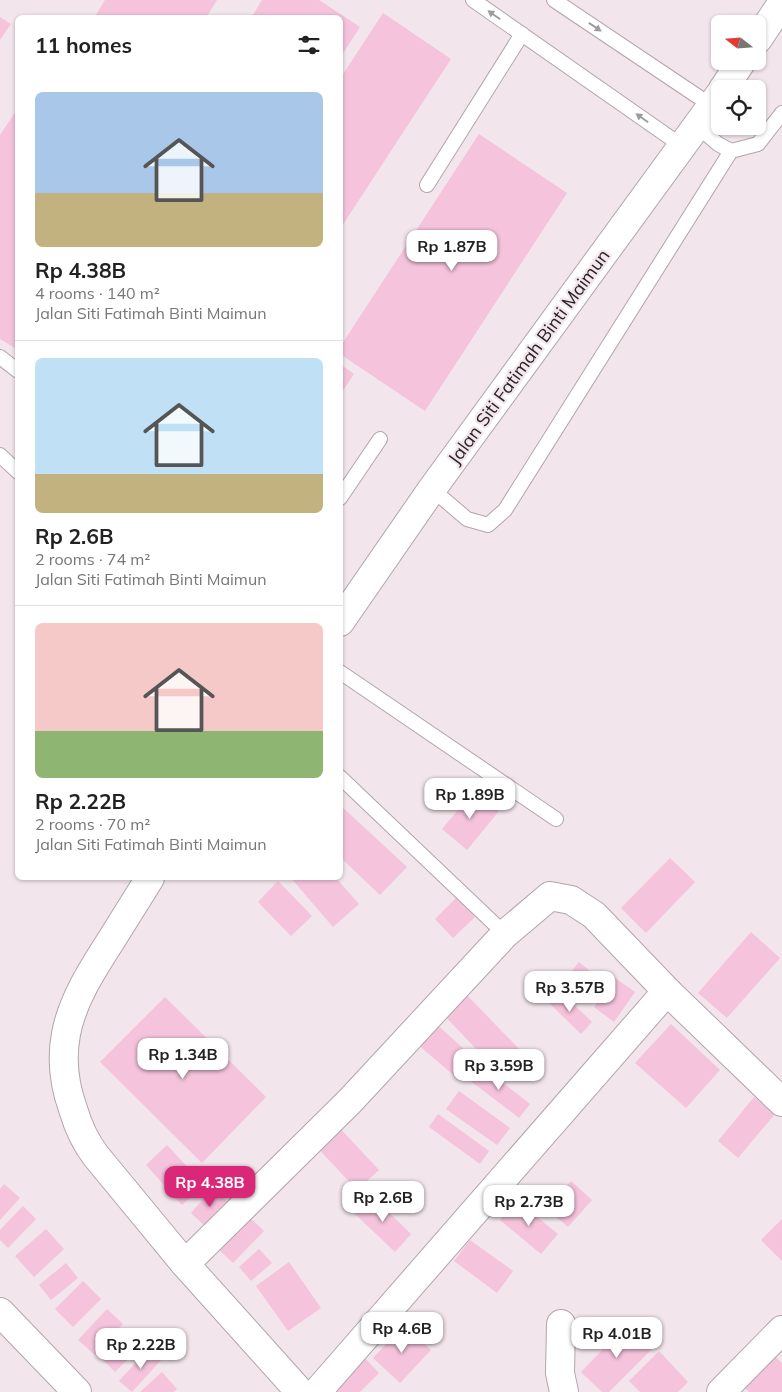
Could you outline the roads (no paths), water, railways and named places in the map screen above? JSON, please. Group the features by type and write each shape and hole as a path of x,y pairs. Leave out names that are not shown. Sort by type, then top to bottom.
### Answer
{"street":[{"path":"766,27 782,3"},
{"name":"Jalan Siti Fatimah Binti Maimun","path":"343,618 432,489 736,70"},
{"path":"149,880 90,974 75,1006 66,1033 64,1054 66,1091 87,1144 185,1264 300,1392"},
{"path":"185,1264 350,1101 505,934 550,896 571,900 594,915 667,991 782,1102"},
{"path":"317,1392 667,991"},
{"path":"0,1312 77,1392"},
{"path":"560,1324 560,1373 564,1392"},
{"path":"720,1392 782,1331"}],"lane":[{"path":"473,0 522,34 707,112"},
{"path":"554,0 707,112 718,144 731,151 758,144 782,113"},
{"path":"427,185 522,34"},
{"path":"432,489 467,519 488,525 505,510 731,151"},
{"path":"0,357 15,369"},
{"path":"343,494 380,439"},
{"path":"0,455 15,469"},
{"path":"343,674 556,819"},
{"path":"343,779 505,934"}]}
